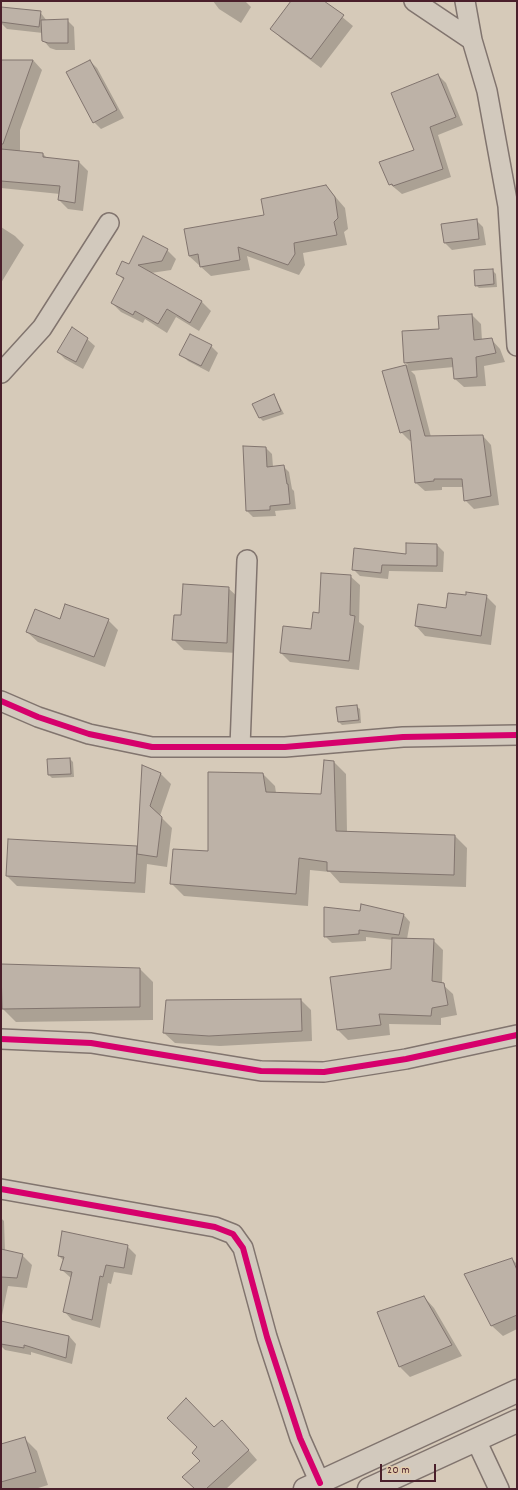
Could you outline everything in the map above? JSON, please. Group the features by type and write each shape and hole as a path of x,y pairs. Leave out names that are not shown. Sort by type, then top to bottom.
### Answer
{"main road":[{"path":"313,1486 517,1391"},
{"path":"369,1489 517,1420"}],"street":[{"path":"465,1 472,40 487,91 508,206 517,346"},
{"path":"424,3 472,40"},
{"path":"1,373 42,328 110,223"},
{"path":"240,747 247,560"},
{"path":"1,701 38,717 88,734 152,747 284,747 403,737 517,735"},
{"path":"1,1039 91,1043 261,1071 324,1072 406,1060 517,1035"},
{"path":"1,1189 215,1227 233,1234 243,1248 267,1337 300,1438 313,1486"},
{"path":"476,1440 499,1489"}],"building":[{"path":"291,1 324,1 344,15 311,59 270,29"},
{"path":"1,7 41,11 39,27 1,22"},
{"path":"68,19 68,43 48,43 42,41 41,20"},
{"path":"1,60 33,60 3,144 1,144"},
{"path":"90,60 117,110 93,123 66,72"},
{"path":"438,74 456,117 430,127 443,169 393,186 392,184 389,185 379,162 414,150 391,93"},
{"path":"1,149 43,153 43,157 79,161 75,203 58,200 60,186 1,181"},
{"path":"326,185 335,197 338,218 334,222 337,235 294,243 295,254 288,265 238,247 240,260 200,267 198,254 189,256 184,229 264,215 261,199"},
{"path":"477,219 479,239 444,243 441,224"},
{"path":"143,236 168,249 162,261 138,265 202,301 190,323 167,309 158,324 135,311 133,315 111,303 124,278 116,274 122,261 129,264"},
{"path":"493,269 494,284 475,286 474,270"},
{"path":"472,314 474,340 492,338 496,353 476,357 477,377 454,379 452,358 404,363 402,331 439,329 438,316"},
{"path":"72,327 88,338 76,362 57,352"},
{"path":"190,334 212,345 201,366 179,355"},
{"path":"406,365 425,436 483,435 491,496 464,501 462,479 434,479 434,481 415,483 410,430 400,433 382,371"},
{"path":"274,394 281,411 259,418 252,404"},
{"path":"243,446 266,447 267,467 284,465 290,504 270,506 270,510 246,511"},
{"path":"406,543 437,544 437,566 382,565 381,573 352,570 354,548 406,554"},
{"path":"321,573 351,575 350,615 355,616 349,661 280,653 283,626 311,629 313,612 319,613"},
{"path":"183,584 229,587 227,643 172,640 174,615 181,615"},
{"path":"466,592 487,595 481,636 415,626 418,604 446,608 448,593 466,595"},
{"path":"65,604 109,619 94,657 26,632 35,609 60,619"},
{"path":"357,705 359,720 338,722 336,707"},
{"path":"70,758 71,774 48,775 47,759"},
{"path":"324,760 334,761 336,831 455,835 454,875 327,871 327,862 299,858 296,894 170,884 173,849 208,851 208,772 263,773 266,792 321,794"},
{"path":"142,765 161,773 150,806 162,817 157,857 137,854"},
{"path":"8,839 137,846 135,883 6,876"},
{"path":"361,904 404,914 399,935 359,930 359,934 324,937 324,907 360,911"},
{"path":"392,938 434,939 432,981 444,983 448,1005 432,1008 431,1016 379,1014 381,1025 337,1030 330,977 391,969"},
{"path":"1,964 140,968 140,1007 2,1009"},
{"path":"301,999 302,1031 209,1036 163,1033 166,1000"},
{"path":"62,1231 128,1245 124,1268 106,1265 103,1277 100,1276 92,1320 63,1312 72,1272 60,1270 64,1257 58,1256"},
{"path":"1,1249 23,1254 17,1278 1,1277"},
{"path":"512,1258 517,1270 517,1315 491,1326 464,1274"},
{"path":"424,1296 452,1345 399,1367 377,1312"},
{"path":"1,1321 69,1336 66,1358 24,1345 24,1348 1,1344"},
{"path":"186,1398 214,1427 222,1420 249,1450 206,1489 195,1489 182,1477 200,1461 192,1453 197,1447 167,1418"},
{"path":"25,1437 36,1472 1,1482 1,1444"}],"cycle path":[{"path":"1,701 38,717 89,734 152,747 285,747 403,737 517,735"},
{"path":"1,1039 91,1043 261,1071 324,1072 406,1059 517,1035"},
{"path":"1,1189 215,1227 233,1234 243,1248 267,1337 300,1438 320,1483"}]}
